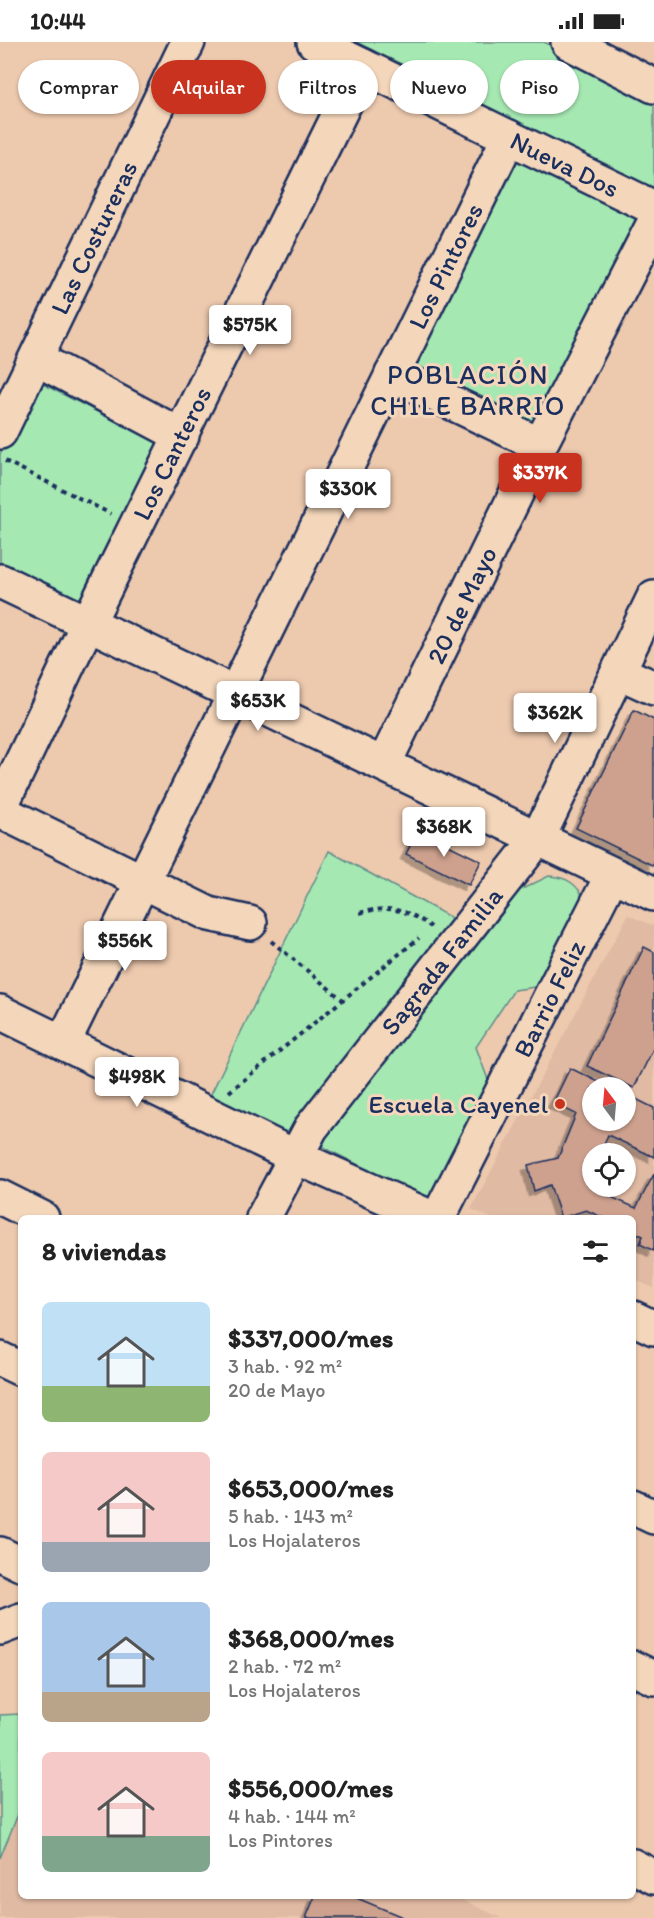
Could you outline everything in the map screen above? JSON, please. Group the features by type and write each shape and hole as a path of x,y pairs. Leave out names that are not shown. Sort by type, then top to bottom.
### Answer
{"street":[{"name":"Las Costureras","path":"0,432 188,42"},
{"name":"Nueva Dos","path":"314,42 351,60"},
{"path":"568,42 654,86"},
{"name":"Nueva Dos","path":"378,73 654,208"},
{"name":"Los Canteros","path":"0,809 88,622 340,114"},
{"name":"Los Pintores","path":"63,1043 509,137"},
{"name":"20 de Mayo","path":"384,764 540,445 654,223"},
{"path":"37,359 182,436"},
{"path":"392,374 540,445"},
{"path":"0,580 654,894"},
{"name":"Sagrada Familia","path":"265,1215 311,1128 538,838 654,597"},
{"path":"619,672 654,688"},
{"path":"0,809 209,914 250,923"},
{"name":"Barrio Feliz","path":"440,1215 612,875"},
{"path":"0,1012 296,1157 425,1215"},
{"path":"0,1197 36,1215"},
{"path":"636,1320 654,1329"},
{"path":"0,1359 18,1368"},
{"path":"636,1508 654,1517"},
{"path":"0,1554 18,1563"},
{"path":"0,1628 18,1621"},
{"path":"636,1669 654,1678"},
{"path":"636,1868 654,1877"}],"path":[{"path":"0,459 136,526"},
{"path":"360,913 394,908 418,916 431,928"},
{"path":"204,1113 440,921"},
{"path":"250,923 342,1000"}],"shaded area":[{"name":"Escuela Cayenel","path":"628,915 654,926 654,1288 636,1280 636,1215 484,1215 471,1209"},
{"path":"18,1814 18,1899 460,1899 501,1918 0,1918 0,1858"}],"green space":[{"path":"341,42 544,42 654,96 654,196 487,114 488,60 390,60 390,66"},
{"path":"512,152 643,217 534,433 405,368"},
{"path":"35,380 166,447 85,609 0,569 0,454"},
{"path":"329,851 457,921 291,1133 286,1134 209,1098"},
{"path":"549,876 571,882 585,901 542,986 514,990 476,1047 491,1088 433,1203 321,1146 322,1137 433,1002 518,891"},
{"path":"18,1714 18,1814 0,1858 0,1715"}],"building":[{"path":"634,710 654,720 654,866 576,828"},
{"path":"418,830 481,861 469,885 406,854"},
{"path":"644,947 654,952 654,1047 636,1084 636,1077 610,1077 587,1066"},
{"path":"570,1068 588,1077 582,1077 582,1131 636,1131 636,1099 654,1108 654,1157 636,1148 636,1143 625,1143 608,1135 604,1143 582,1143 582,1197 611,1197 636,1208 654,1174 654,1251 640,1244 643,1236 636,1233 636,1215 597,1215 586,1210 570,1215 560,1215 550,1185 534,1191 528,1165 558,1158 576,1114 553,1103"},
{"path":"314,1899 359,1899 405,1918 306,1918"}],"place":[{"name":"Escuela Cayenel","path":"560,1104"}],"district":[{"name":"POBLACIÓN CHILE BARRIO","path":"468,390"}]}
